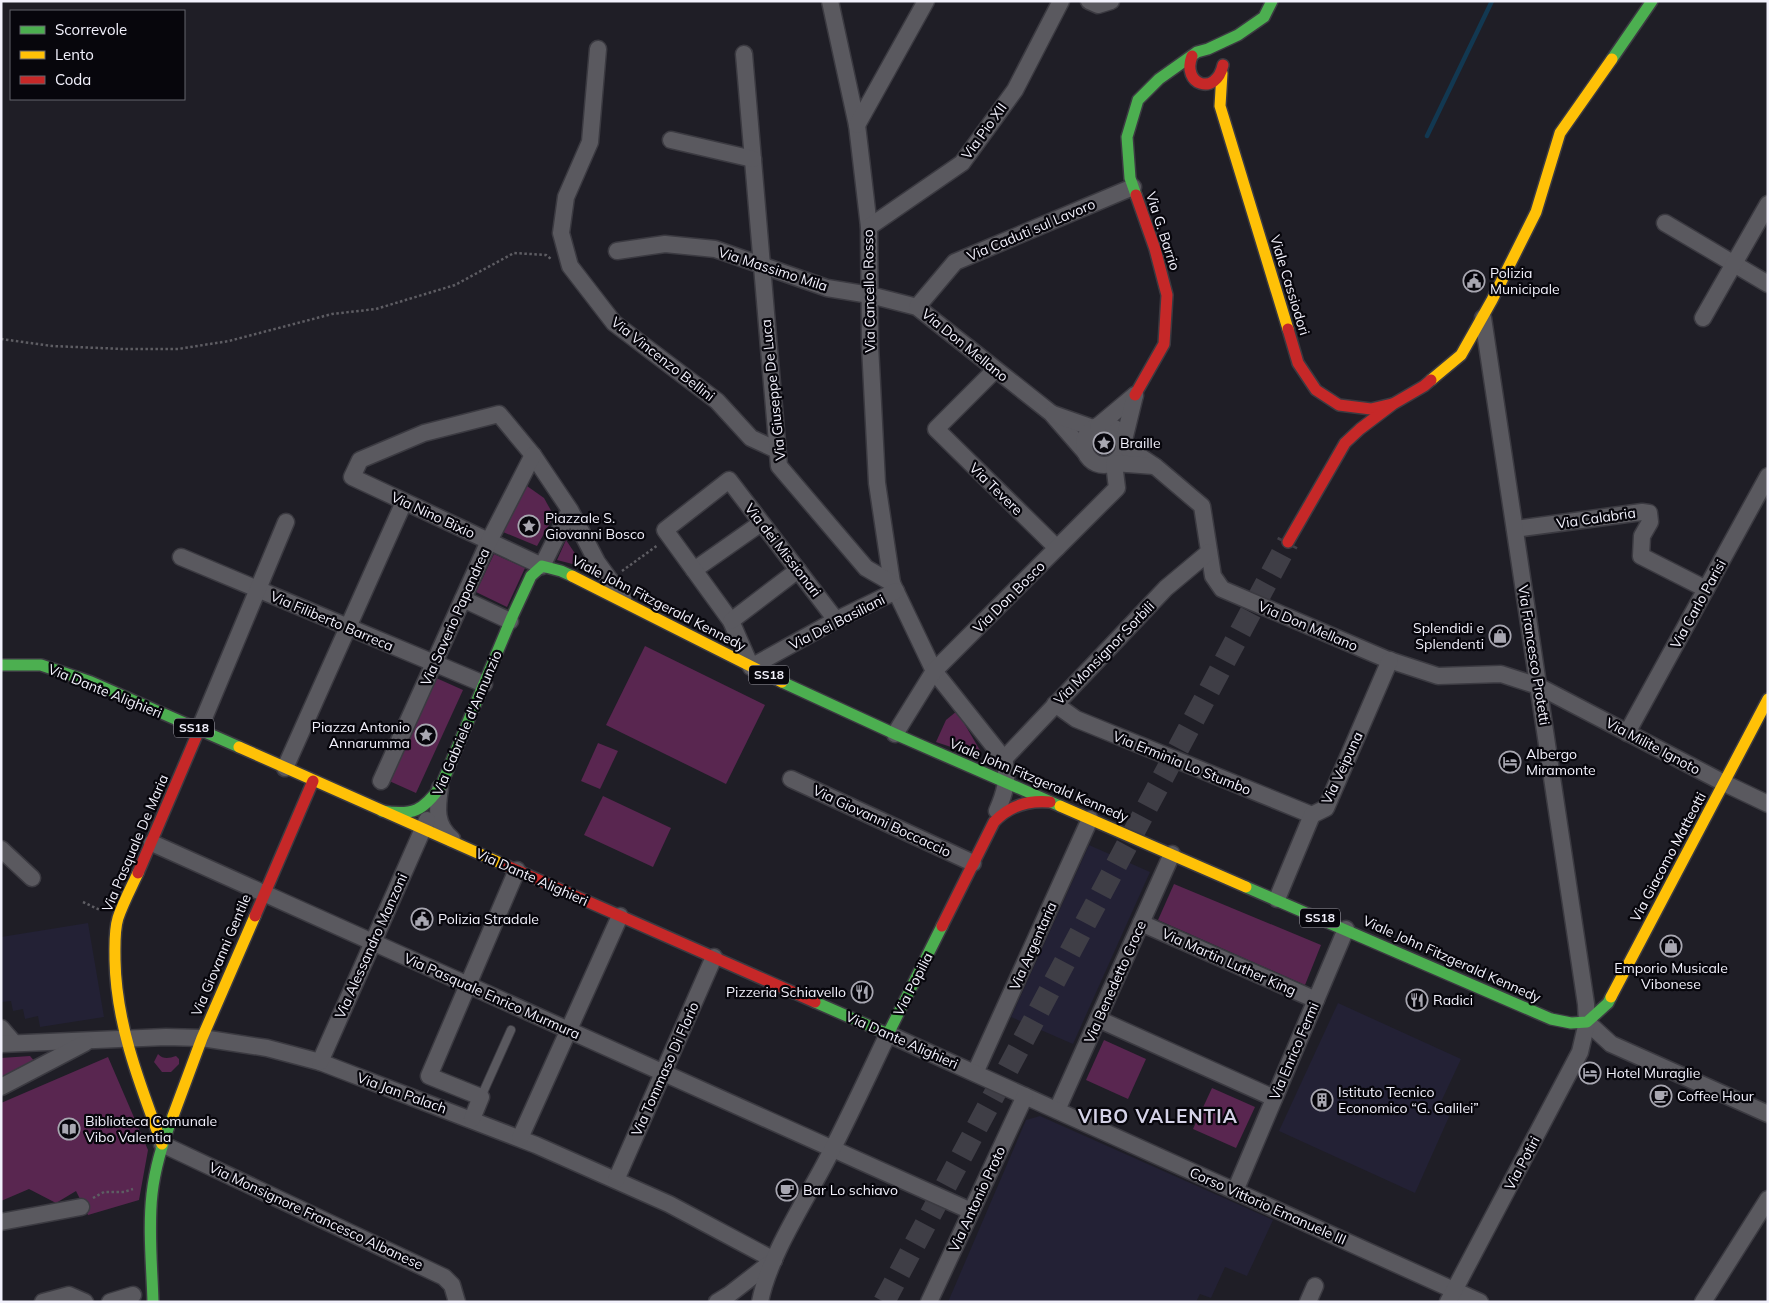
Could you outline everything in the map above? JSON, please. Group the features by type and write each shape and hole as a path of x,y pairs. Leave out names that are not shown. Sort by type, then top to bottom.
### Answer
{"main road":[{"path":"1196,80 1188,66 1192,56 1196,52 1208,50 1238,35 1264,17 1272,1"},
{"path":"1288,542 1345,443 1393,404 1424,386 1461,355 1483,318 1536,212 1560,133 1652,1"},
{"path":"1221,59 1238,35"},
{"path":"1159,79 1196,80 1212,83 1222,73 1223,64 1213,51 1208,50"},
{"name":"Via G. Barrio","path":"1135,395 1164,344 1167,295 1155,249 1130,178 1127,137 1138,100 1159,79 1192,56"},
{"name":"Viale Cassiodori","path":"1222,73 1220,106 1298,364 1316,390 1339,405 1371,409 1393,404"},
{"name":"Viale Cassiodori","path":"1196,80 1220,106"},
{"path":"1339,405 1344,421 1345,443"},
{"path":"511,619 531,576 542,566"},
{"name":"Viale John Fitzgerald Kennedy","path":"542,566 561,570 751,667 895,734 1551,1019 1571,1023 1587,1022"},
{"name":"Via Gabriele d'Annunzio","path":"441,786 511,619"},
{"name":"Via Dante Alighieri","path":"1,665 41,665 67,673 888,1034"},
{"name":"Via Giacomo Matteotti","path":"1587,1022 1608,1003 1768,699"},
{"name":"Via Pasquale De Maria","path":"162,1144 125,1040 113,963 114,938 118,919 199,730"},
{"name":"Via Giovanni Gentile","path":"154,1301 150,1226 155,1174 162,1144 202,1038 313,781"},
{"path":"382,811 403,814 418,811 431,800 441,786"},
{"name":"Via Popilia","path":"888,1034 974,863 995,817 1022,804 1041,801 1054,803"}],"street":[{"name":"Via Cancello Rosso","path":"830,1 857,125 869,227 870,345 877,483 894,587"},
{"path":"857,125 926,1"},
{"name":"Via Pio XII","path":"869,227 962,163 1015,90 1061,1"},
{"path":"1089,1 1098,5 1111,1"},
{"name":"Via Vincenzo Bellini","path":"598,49 590,142 566,197 561,233 570,266 614,323 717,401 751,438 778,450"},
{"name":"Via Giuseppe De Luca","path":"744,54 779,466 866,568 894,587"},
{"path":"671,140 753,159"},
{"name":"Via Caduti sul Lavoro","path":"918,308 955,262 1133,187"},
{"path":"1703,318 1768,204"},
{"path":"1665,223 1768,284"},
{"name":"Via Massimo Mila","path":"617,251 665,244 715,249 827,288 870,295"},
{"name":"Via Don Mellano","path":"870,295 918,308 1051,413"},
{"name":"Via Francesco Protetti","path":"1483,318 1586,1004 1587,1022"},
{"name":"Via Tevere","path":"995,370 936,429 1057,548"},
{"path":"1085,452 1084,441 1089,432 1135,395"},
{"path":"1114,462 1121,456 1135,395"},
{"path":"1051,413 1096,427 1104,425 1114,428 1118,431 1124,443"},
{"path":"1051,413 1092,461 1097,464 1103,465 1114,462 1156,467"},
{"name":"Via Nino Bixio","path":"533,455 499,414 416,436 360,460 352,477 542,566"},
{"name":"Via Don Mellano","path":"1124,443 1202,506 1213,576 1222,589 1390,660 1438,676 1501,674 1538,686"},
{"path":"533,455 570,510 597,562 625,602"},
{"name":"Via Saverio Papandrea","path":"381,781 489,541 533,455"},
{"name":"Via Don Bosco","path":"895,734 934,671 1118,488 1114,462"},
{"name":"Via Carlo Parisi","path":"1628,732 1768,476"},
{"name":"Via dei Missionari","path":"667,533 729,480 836,620"},
{"path":"284,768 404,502"},
{"path":"542,566 570,510"},
{"name":"Via Calabria","path":"1514,529 1642,512 1649,514 1650,522 1642,536 1641,556 1706,590"},
{"path":"199,730 286,522"},
{"path":"694,570 761,523"},
{"path":"667,533 730,621 751,667"},
{"name":"Via Monsignor Sorbili","path":"1004,759 1166,588 1209,552"},
{"name":"Via Filiberto Barreca","path":"181,557 484,684"},
{"path":"730,621 798,570"},
{"path":"894,587 934,671 1004,759 1007,771 1006,782 995,817"},
{"name":"Via Dei Basiliani","path":"751,667 894,587"},
{"path":"463,599 511,619"},
{"name":"Via Veipuna","path":"1277,899 1312,816 1326,808 1390,660"},
{"name":"Via Milite Ignoto","path":"1538,686 1768,804"},
{"name":"Via Erminia Lo Stumbo","path":"1055,704 1076,720 1312,816"},
{"path":"975,768 992,786 995,794 995,817"},
{"name":"Via Giovanni Boccaccio","path":"791,779 974,863"},
{"path":"441,786 438,805 439,823 448,836 458,845"},
{"name":"Via Gabriele d'Annunzio","path":"423,829 441,786"},
{"name":"Via Argentaria","path":"975,1073 1090,818"},
{"name":"Via Alessandro Manzoni","path":"320,1062 423,829"},
{"name":"Via Pasquale Enrico Murmura","path":"152,843 972,1211"},
{"path":"1,849 32,878"},
{"name":"Via Benedetto Croce","path":"1056,1110 1172,854"},
{"path":"472,1119 481,1097 429,1076 517,870"},
{"path":"520,1138 620,916"},
{"name":"Via Martin Luther King","path":"1141,924 1316,1000"},
{"name":"Via Enrico Fermi","path":"1235,1191 1346,929"},
{"name":"Via Tommaso Di Florio","path":"616,1180 714,957"},
{"path":"1098,1019 1274,1098"},
{"path":"1587,1022 1611,1044 1768,1114"},
{"name":"Via Potiri","path":"1451,1296 1580,1052 1587,1022"},
{"path":"1,1028 8,1044"},
{"name":"Via Dante Alighieri","path":"888,1034 1056,1110"},
{"name":"Via Popilia","path":"760,1302 765,1282 774,1260 833,1148 888,1034"},
{"name":"Via Jan Palach","path":"8,1044 166,1037 202,1038 267,1048 320,1062 520,1138 669,1204 774,1260"},
{"path":"1,1087 89,1041"},
{"name":"Via Antonio Proto","path":"929,1302 1025,1096"},
{"name":"Corso Vittorio Emanuele III","path":"1056,1110 1235,1191 1451,1296 1480,1302"},
{"name":"Via Monsignore Francesco Albanese","path":"162,1144 444,1277 452,1285 457,1302"},
{"path":"1704,1302 1768,1199"},
{"path":"1,1222 81,1206"},
{"path":"717,1302 774,1260"},
{"path":"1308,1302 1315,1286"},
{"path":"110,1302 134,1294"},
{"path":"42,1302 69,1295 85,1302"}],"lane":[{"path":"481,1097 511,1030"}],"path":[{"path":"1,339 52,346 178,349 229,341 332,314 376,309 455,285 514,254 546,255 554,261"},
{"path":"610,580 667,533"},
{"path":"81,1206 104,1192 124,1192 141,1185 155,1174"}],"shaded area":[{"path":"527,486 544,498 554,516 537,546 503,532"},
{"path":"566,540 584,567 557,560"},
{"path":"494,554 525,568 507,607 476,592"},
{"path":"645,646 765,705 726,784 606,725"},
{"path":"434,677 463,690 416,793 387,780"},
{"path":"957,711 981,752 978,756 936,742 946,720"},
{"path":"598,743 618,751 600,789 581,781"},
{"path":"603,796 671,828 653,867 584,835"},
{"path":"1089,845 1150,872 1073,1044 1011,1017"},
{"path":"1174,884 1321,945 1305,985 1158,920"},
{"path":"88,923 104,1017 40,1027 38,1016 25,1019 23,1009 13,1011 11,1001 1,1002 1,937"},
{"path":"1338,1003 1461,1059 1440,1104 1452,1110 1415,1193 1279,1131"},
{"path":"1104,1040 1146,1059 1128,1099 1086,1080"},
{"path":"158,1054 164,1058 176,1056 179,1059 179,1064 171,1072 162,1072 154,1062"},
{"path":"30,1056 36,1063 1,1079 1,1058"},
{"path":"108,1057 148,1150 139,1200 88,1215 76,1191 56,1203 29,1189 1,1201 1,1103"},
{"path":"1212,1088 1255,1107 1236,1148 1193,1129"},
{"path":"1040,1116 1273,1220 1247,1276 1225,1267 1211,1298 1200,1294 1196,1302 948,1302 1026,1120"}],"waterway":[{"path":"1427,136 1492,1"}],"tunnel":[{"path":"884,1302 1288,542"}],"traffic: fast":[{"path":"1136,195 1130,178 1127,137 1138,100 1159,79 1197,52 1238,35 1264,17 1272,1"},
{"path":"1612,59 1652,1"},
{"path":"382,811 402,813 416,810 429,801 441,786 531,576 542,566 572,576"},
{"path":"1,665 41,665 91,682 239,747"},
{"path":"782,682 1060,806"},
{"path":"1246,887 1551,1019 1571,1023 1587,1022 1608,1003 1611,997"},
{"path":"815,1002 888,1034 942,926"},
{"path":"153,1302 150,1234 152,1194 160,1154 173,1116"}],"traffic: slow":[{"path":"1431,380 1461,355 1492,300 1536,212 1560,133 1612,59"},
{"path":"1222,73 1220,106 1288,329"},
{"path":"572,576 782,682"},
{"path":"1611,997 1768,699"},
{"path":"239,747 507,866"},
{"path":"1060,806 1246,887"},
{"path":"138,873 122,907 117,923 115,934 116,984 131,1054 162,1144"},
{"path":"173,1116 202,1038 255,916"}],"traffic: jam":[{"path":"1192,56 1191,74 1195,80 1201,83 1207,84 1214,81 1223,65"},
{"path":"1135,395 1164,344 1167,295 1155,249 1136,195"},
{"path":"1288,329 1298,363 1316,390 1339,405 1371,409 1392,404"},
{"path":"1288,542 1345,443 1393,404 1431,380"},
{"path":"138,873 199,730"},
{"path":"255,916 313,781"},
{"path":"942,926 994,822 1000,816 1019,805 1034,802 1050,802"},
{"path":"507,866 815,1002"}],"place":[{"name":"Polizia Municipale","path":"1474,281"},
{"name":"Braille","path":"1104,443"},
{"name":"Piazzale S. Giovanni Bosco","path":"529,526"},
{"name":"Splendidi e Splendenti","path":"1500,636"},
{"name":"Piazza Antonio Annarumma","path":"426,735"},
{"name":"Albergo Miramonte","path":"1510,762"},
{"name":"Polizia Stradale","path":"422,919"},
{"name":"Emporio Musicale Vibonese","path":"1671,946"},
{"name":"Pizzeria Schiavello","path":"862,992"},
{"name":"Radici","path":"1417,1000"},
{"name":"Hotel Muraglie","path":"1590,1073"},
{"name":"Coffee Hour","path":"1661,1096"},
{"name":"Istituto Tecnico Economico “G. Galilei”","path":"1322,1100"},
{"name":"Biblioteca Comunale Vibo Valentia","path":"69,1129"},
{"name":"Bar Lo schiavo","path":"787,1190"}],"district":[{"name":"VIBO VALENTIA","path":"1158,1116"}]}
